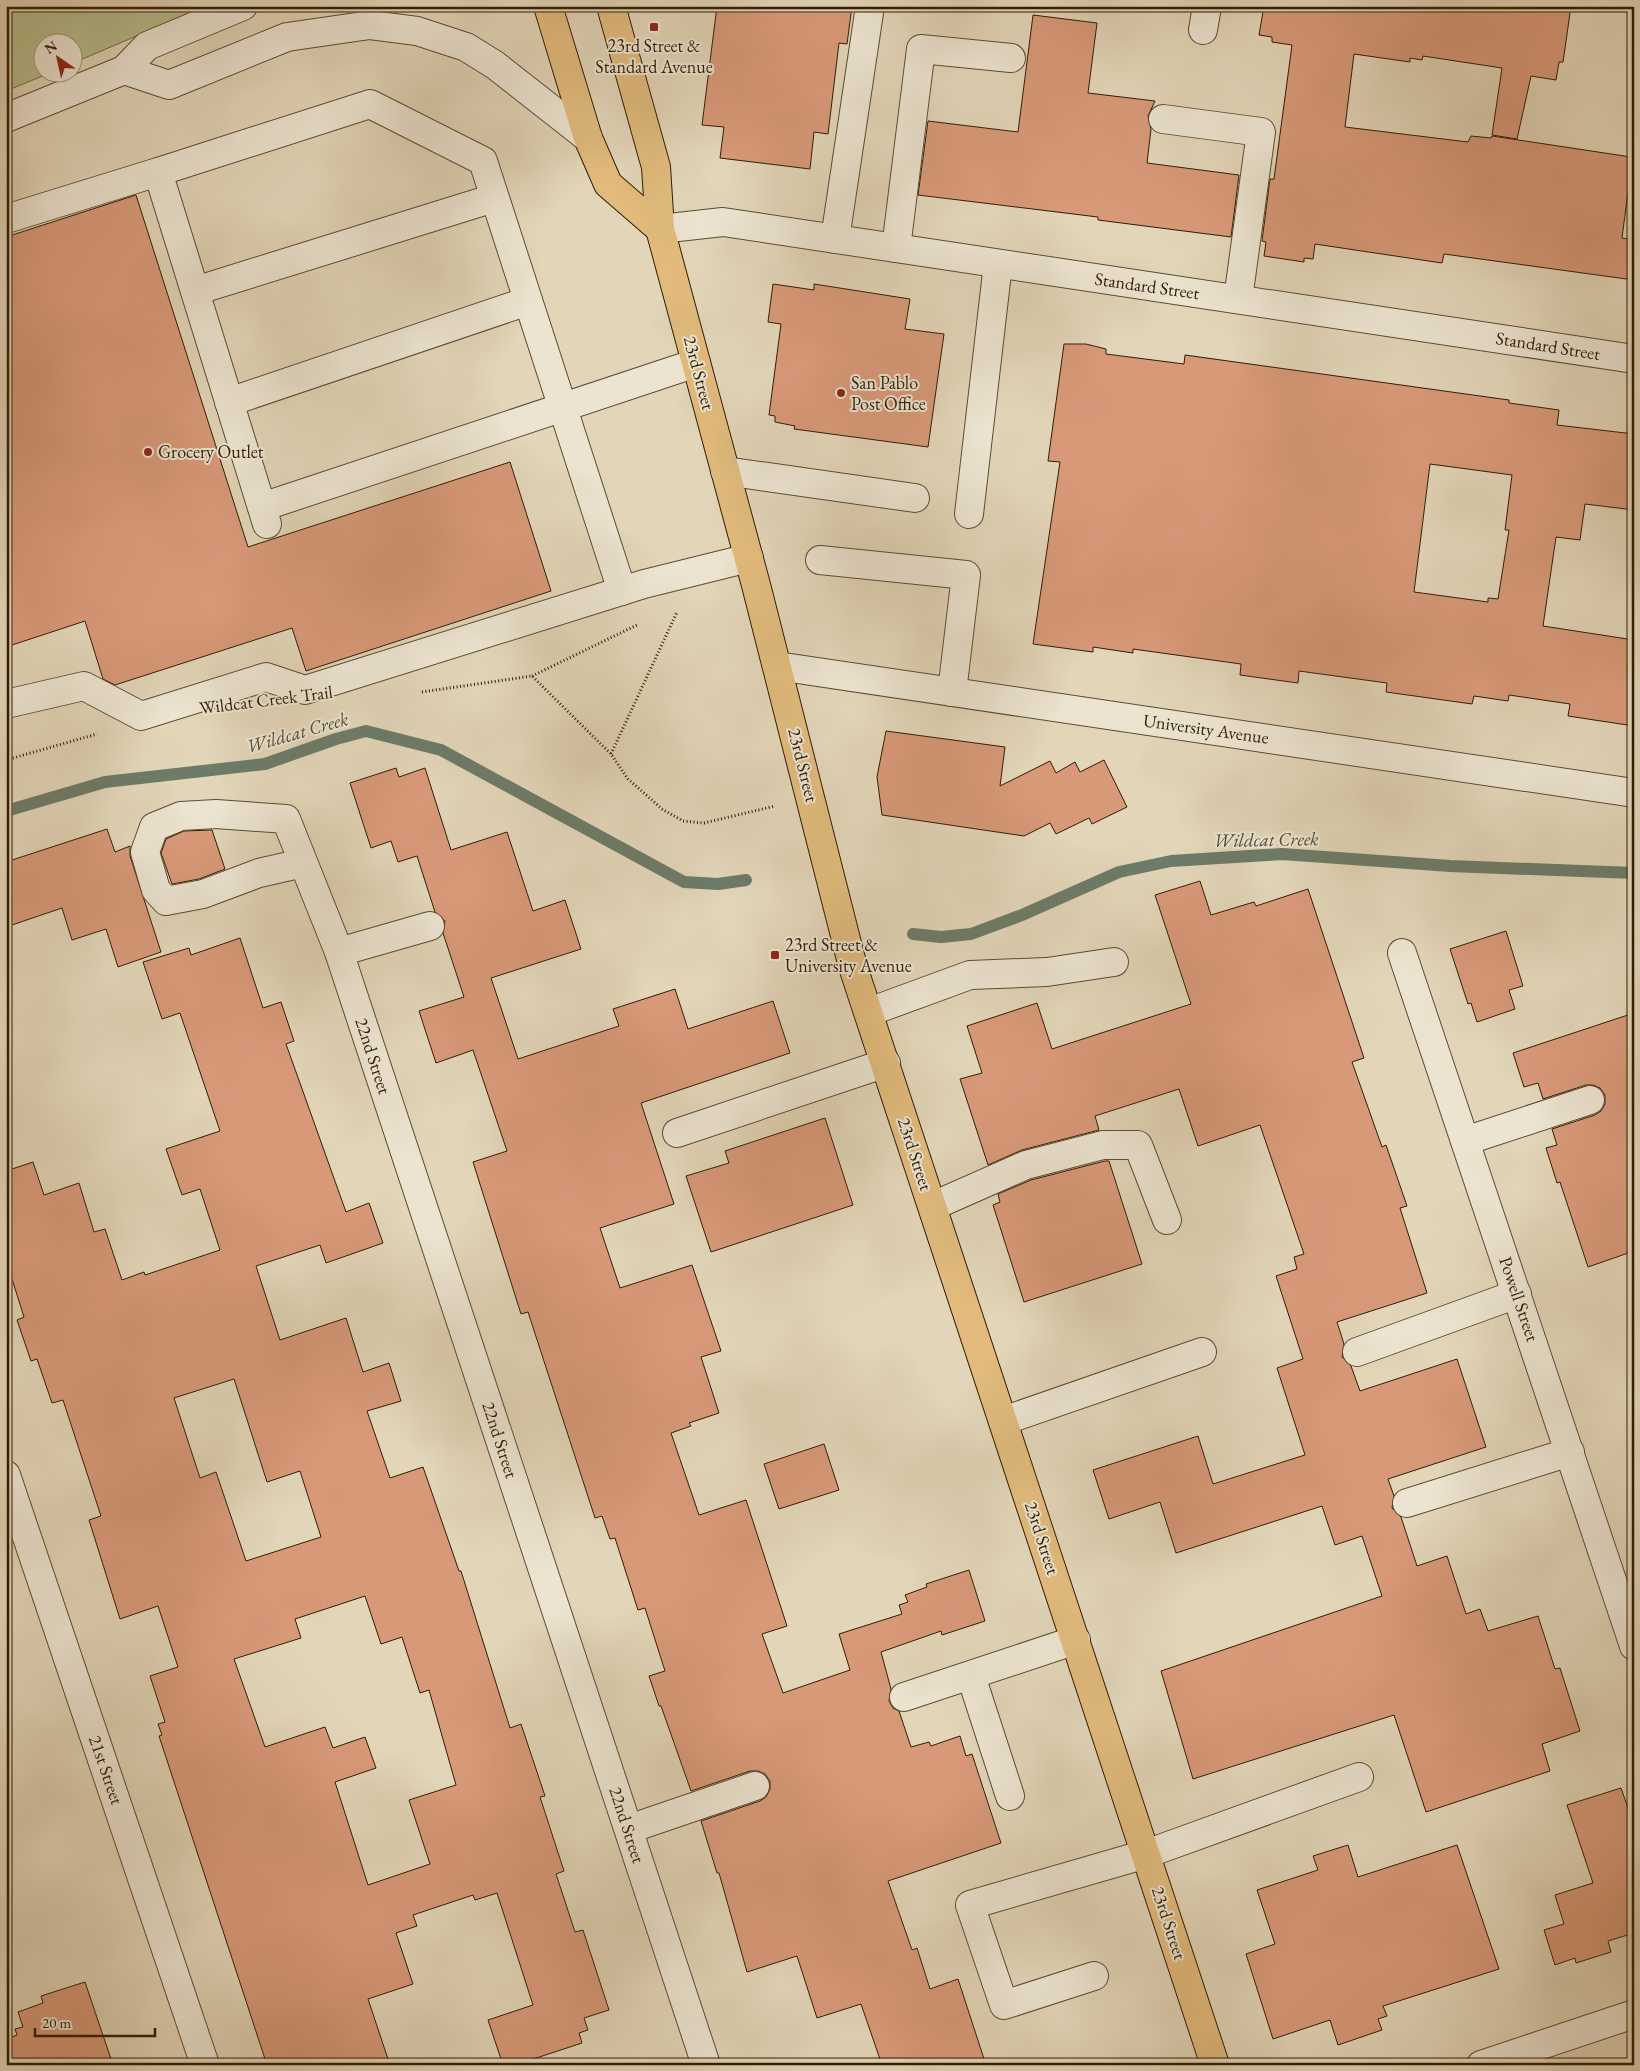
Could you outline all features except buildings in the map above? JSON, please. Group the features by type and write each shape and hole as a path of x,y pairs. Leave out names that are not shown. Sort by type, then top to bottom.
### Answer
{"main road":[{"path":"548,6 588,138 608,184 660,229"},
{"name":"23rd Street","path":"611,6 656,167 660,229 749,558 854,966 1215,2065"}],"street":[{"path":"6,118 124,70 147,46 243,6"},
{"path":"835,239 870,6"},
{"path":"124,70 169,85 287,37 370,25 417,31 466,47 495,65 588,138"},
{"path":"896,248 921,49 1011,58"},
{"path":"6,219 370,104 482,161 622,591"},
{"path":"1163,120 1262,132 1238,299"},
{"path":"158,172 265,515 563,408 696,364"},
{"path":"195,291 494,198"},
{"name":"Standard Street","path":"660,229 723,222 1634,358"},
{"path":"969,514 998,264"},
{"path":"229,402 528,301"},
{"path":"725,471 914,498"},
{"path":"6,704 84,686 141,716 266,677 305,690 622,591 749,558"},
{"path":"820,560 966,575 952,692"},
{"name":"University Avenue","path":"777,666 1634,793"},
{"name":"22nd Street","path":"304,863 259,873 203,894 166,902 156,890 146,852 154,827 181,816 216,814 286,819 304,863 339,952 706,2065"},
{"path":"339,952 430,926"},
{"name":"Powell Street","path":"1402,953 1634,1646"},
{"path":"869,1012 970,975 1047,972 1114,962"},
{"path":"677,1133 886,1063"},
{"path":"1465,1141 1590,1100"},
{"path":"933,1206 1026,1165 1103,1145 1138,1145 1167,1220"},
{"path":"1357,1352 1517,1294"},
{"path":"1003,1421 1202,1352"},
{"path":"1407,1503 1570,1452"},
{"name":"21st Street","path":"6,1476 206,2065"},
{"path":"904,1697 1076,1640"},
{"path":"970,1676 1010,1796"},
{"path":"1094,1976 1004,2005 970,1905 1146,1854 1359,1777"},
{"path":"629,1829 755,1786"},
{"path":"1481,2065 1510,2060 1634,2014"}],"path":[{"path":"611,754 680,606 673,608"},
{"path":"414,694 532,676 642,622"},
{"path":"532,676 611,754 628,779 662,809 683,821 704,823 754,811"},
{"path":"6,760 104,732"}],"green space":[{"path":"6,6 207,6 82,59 82,32 32,32 32,80 6,91"}],"waterway":[{"name":"Wildcat Creek","path":"6,811 105,782 265,764 336,739 366,731 441,750 684,882 718,884 746,880"},
{"name":"Wildcat Creek","path":"913,934 941,937 971,934 1022,915 1119,872 1171,861 1282,854 1450,866 1634,873"}],"place":[{"name":"23rd Street & Standard Avenue","path":"654,27"},
{"name":"San Pablo Post Office","path":"841,393"},
{"name":"Grocery Outlet","path":"148,452"},
{"name":"23rd Street & University Avenue","path":"775,955"}]}
